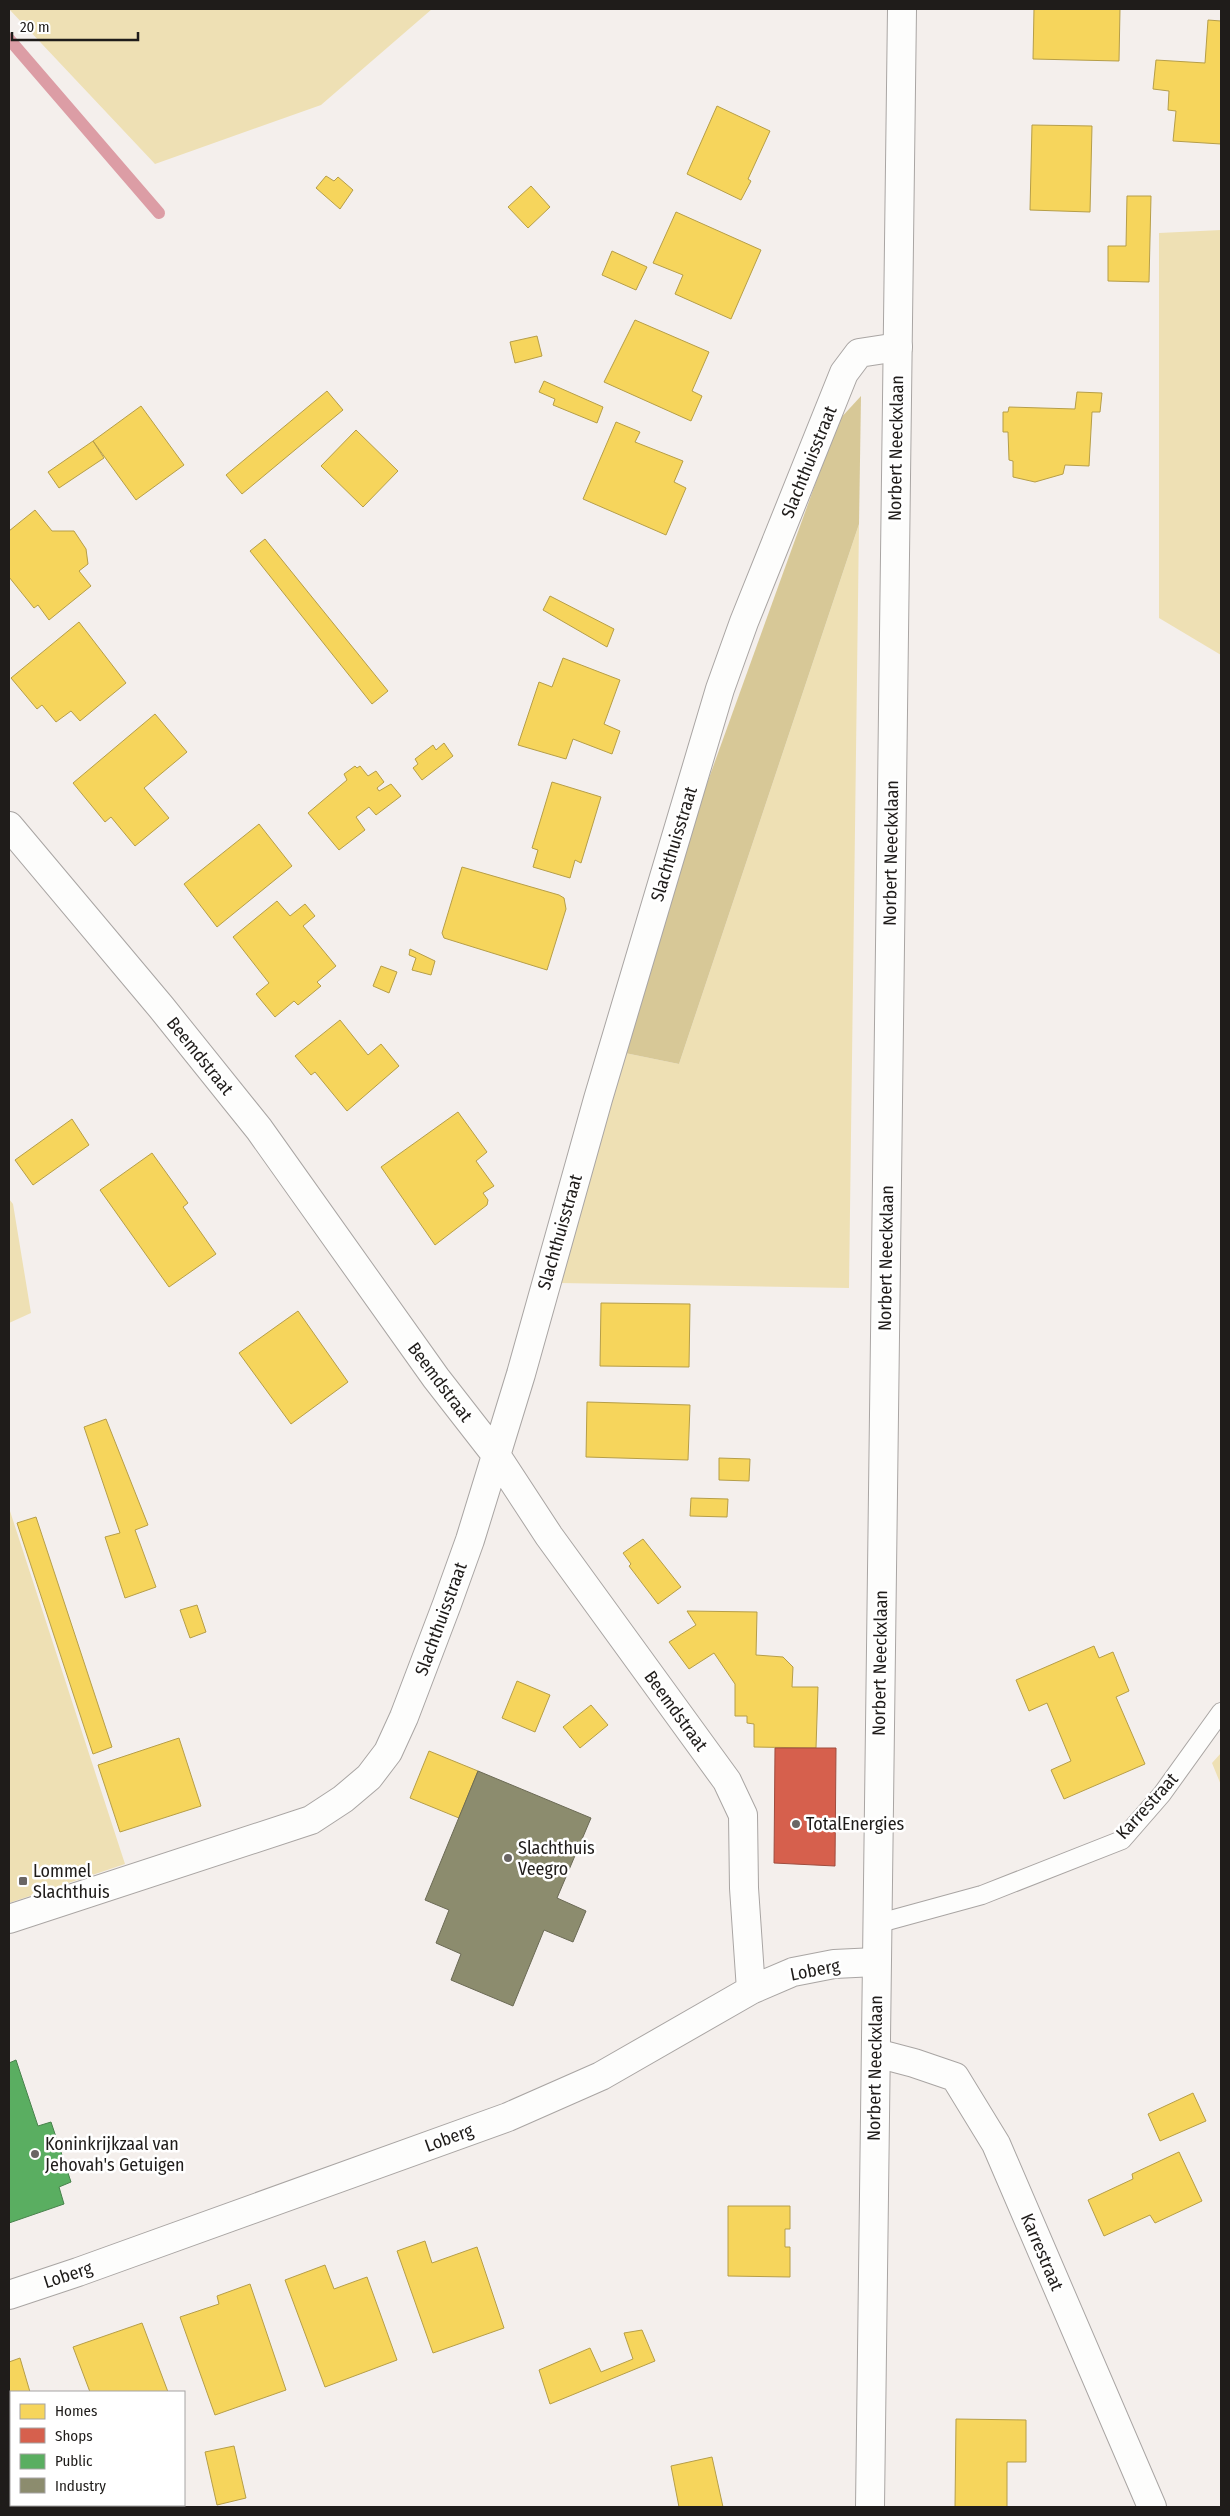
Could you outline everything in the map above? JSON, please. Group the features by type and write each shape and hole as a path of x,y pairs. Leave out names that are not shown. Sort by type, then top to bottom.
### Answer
{"street":[{"name":"Norbert Neeckxlaan","path":"870,2507 902,9"},
{"name":"Slachthuisstraat","path":"9,1919 311,1820 343,1798 368,1776 388,1752 404,1717 470,1540 690,788 720,690 744,622 844,373 859,354 898,347"},
{"name":"Beemdstraat","path":"9,826 161,1007 259,1129 436,1378 496,1455 549,1536 727,1781 742,1815 744,1888 751,1990"},
{"name":"Loberg","path":"9,2294 78,2272 508,2117 601,2076 751,1990 793,1972 834,1964 876,1962"},
{"name":"Karrestraat","path":"876,2053 914,2063 955,2078 996,2144 1152,2507"}],"lane":[{"name":"Karrestraat","path":"876,1924 982,1895 1122,1840 1162,1794 1221,1712"}],"shaded area":[{"path":"9,9 432,9 321,105 155,164"},
{"path":"1221,230 1221,655 1159,618 1159,233"},
{"path":"861,396 859,524 679,1064 625,1053 692,825 838,421"},
{"path":"859,524 849,1288 560,1283 625,1053 679,1064"},
{"path":"9,1199 13,1204 31,1313 9,1323"},
{"path":"9,1508 125,1864 9,1903"},
{"path":"1221,1753 1221,1785 1212,1763"}],"building: Homes":[{"path":"1034,9 1120,9 1119,61 1033,59"},
{"path":"1208,20 1221,21 1221,144 1173,141 1176,111 1168,110 1169,91 1153,89 1156,60 1205,63"},
{"path":"717,106 770,131 748,179 751,181 741,200 687,174"},
{"path":"1032,125 1092,126 1090,212 1030,210"},
{"path":"326,176 334,181 338,177 353,190 340,209 316,188"},
{"path":"531,186 550,207 528,228 508,207"},
{"path":"1127,196 1151,196 1149,282 1108,281 1108,246 1126,246"},
{"path":"676,212 761,250 731,319 675,294 683,275 653,263"},
{"path":"612,251 647,267 636,290 602,275"},
{"path":"635,320 709,352 692,391 702,396 691,421 604,382"},
{"path":"537,336 542,356 515,363 510,342"},
{"path":"544,381 603,407 597,423 553,405 555,399 539,392"},
{"path":"327,391 343,410 242,494 226,475"},
{"path":"1077,392 1102,393 1100,412 1092,412 1089,466 1065,465 1063,474 1035,482 1013,477 1013,461 1009,460 1008,432 1003,432 1003,412 1008,412 1009,407 1075,409"},
{"path":"141,406 184,465 136,500 93,441"},
{"path":"616,422 640,432 635,442 683,461 674,482 686,488 666,535 583,499"},
{"path":"356,430 398,471 363,507 321,466"},
{"path":"93,441 104,458 59,488 48,472"},
{"path":"35,510 52,531 74,531 86,549 88,564 79,571 91,586 49,620 38,605 34,608 9,577 9,531"},
{"path":"265,539 388,691 372,704 250,551"},
{"path":"550,596 614,629 607,647 543,610"},
{"path":"79,622 126,683 80,721 71,711 56,722 42,705 37,709 11,678"},
{"path":"563,658 620,680 604,724 620,731 612,754 573,739 566,759 518,745 539,682 552,687"},
{"path":"155,714 187,752 144,788 169,818 135,846 111,817 105,822 73,783"},
{"path":"444,743 453,756 422,780 413,768 418,764 415,759 433,745 436,750"},
{"path":"355,766 357,768 360,766 368,776 376,771 384,782 377,788 379,791 391,784 401,796 376,815 369,807 356,817 365,830 339,850 308,813 347,780 344,774"},
{"path":"552,782 601,797 581,863 575,860 570,878 533,867 538,850 532,848"},
{"path":"259,824 292,866 217,927 184,884"},
{"path":"462,867 564,898 566,909 547,970 444,938 442,933"},
{"path":"277,901 290,916 305,904 315,916 303,926 336,966 317,982 321,986 298,1005 294,1001 275,1017 256,994 269,983 233,937"},
{"path":"410,949 435,961 431,975 412,970 416,958 409,955"},
{"path":"381,966 397,972 389,993 373,986"},
{"path":"340,1020 368,1055 381,1044 399,1066 347,1111 315,1072 311,1075 295,1056"},
{"path":"458,1112 487,1152 476,1161 494,1186 483,1193 488,1200 487,1205 435,1245 381,1167"},
{"path":"72,1119 89,1145 33,1185 15,1160"},
{"path":"152,1153 188,1203 183,1207 216,1254 169,1287 100,1190"},
{"path":"601,1303 690,1304 689,1367 600,1366"},
{"path":"298,1311 348,1382 291,1424 239,1353"},
{"path":"587,1402 690,1405 688,1460 586,1457"},
{"path":"106,1419 148,1525 135,1530 156,1587 125,1598 105,1537 120,1533 84,1427"},
{"path":"719,1458 750,1459 749,1481 719,1480"},
{"path":"691,1498 728,1499 727,1517 690,1516"},
{"path":"36,1517 112,1747 93,1754 17,1523"},
{"path":"643,1539 681,1587 658,1604 629,1566 631,1564 623,1553"},
{"path":"197,1605 206,1632 190,1638 180,1610"},
{"path":"687,1611 757,1612 756,1655 783,1657 793,1667 792,1687 818,1687 816,1748 754,1747 754,1724 747,1723 747,1716 735,1716 735,1684 714,1653 689,1669 669,1642 696,1625"},
{"path":"1094,1646 1099,1658 1113,1652 1129,1691 1116,1697 1145,1764 1064,1799 1051,1770 1071,1761 1047,1703 1029,1711 1016,1680"},
{"path":"517,1681 550,1695 535,1732 502,1718"},
{"path":"591,1705 608,1725 580,1748 563,1727"},
{"path":"179,1738 201,1806 120,1832 98,1765"},
{"path":"429,1751 478,1771 459,1818 410,1798"},
{"path":"1193,2093 1206,2121 1160,2141 1148,2114"},
{"path":"1179,2152 1202,2201 1155,2223 1150,2215 1104,2236 1088,2200 1133,2179 1132,2174"},
{"path":"728,2206 790,2206 790,2229 785,2229 785,2247 790,2247 790,2277 728,2276"},
{"path":"425,2241 432,2263 477,2247 504,2328 433,2353 397,2251"},
{"path":"325,2265 334,2289 367,2277 397,2360 325,2387 285,2280"},
{"path":"250,2284 286,2390 215,2415 180,2317 219,2304 217,2296"},
{"path":"142,2323 168,2391 90,2391 73,2347"},
{"path":"642,2330 655,2361 550,2404 539,2370 590,2348 601,2372 633,2359 624,2333"},
{"path":"20,2358 30,2391 10,2391 10,2472 9,2362"},
{"path":"956,2419 1026,2420 1026,2462 1007,2462 1007,2507 955,2507"},
{"path":"234,2446 246,2498 217,2505 205,2452"},
{"path":"712,2457 723,2507 679,2507 671,2466"},
{"path":"9,2504 10,2506 34,2507 9,2507"},
{"path":"100,2506 141,2506 141,2507"}],"building: Shops":[{"path":"775,1748 836,1748 835,1866 774,1863"}],"building: Public":[{"name":"Koninkrijkzaal van Jehovah's Getuigen","path":"16,2060 38,2126 51,2122 71,2182 59,2187 64,2204 9,2223 9,2063"}],"building: Industry":[{"name":"Slachthuis Veegro","path":"478,1771 591,1818 557,1898 586,1911 573,1942 544,1930 513,2006 451,1980 461,1954 436,1943 449,1910 425,1900"}],"waterway":[{"path":"9,39 159,213"}],"place":[{"name":"TotalEnergies","path":"796,1824"},
{"name":"Slachthuis Veegro","path":"508,1858"},
{"name":"Lommel Slachthuis","path":"23,1881"},
{"name":"Koninkrijkzaal van Jehovah's Getuigen","path":"35,2154"}]}
